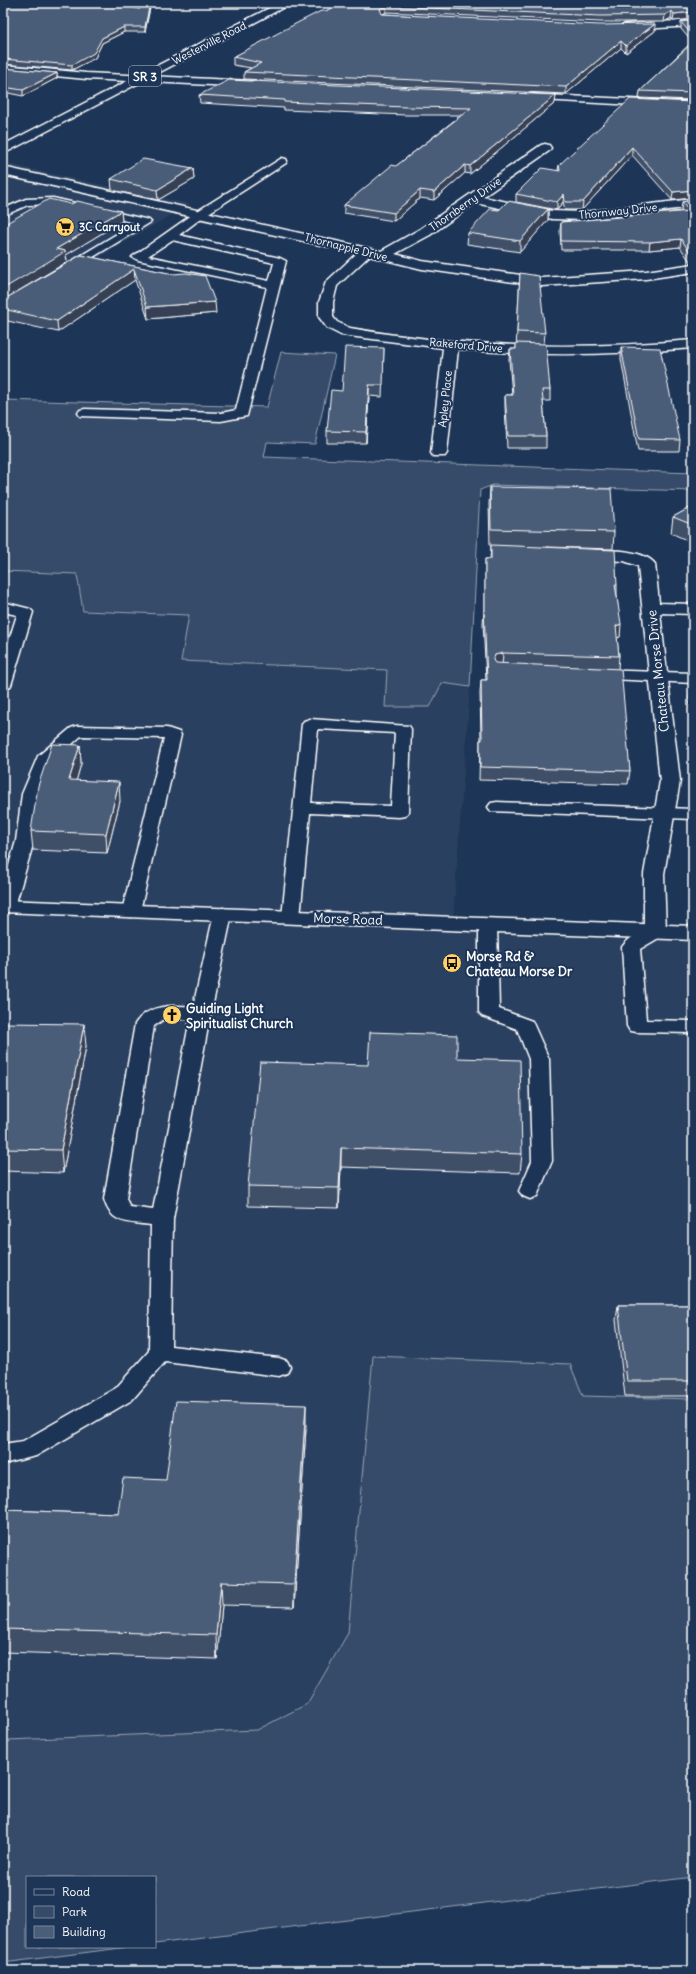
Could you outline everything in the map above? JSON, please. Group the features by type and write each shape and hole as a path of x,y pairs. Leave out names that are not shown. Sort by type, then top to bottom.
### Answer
{"street":[{"path":"110,3 140,9"},
{"name":"Westerville Road","path":"3,150 287,3"},
{"path":"614,27 664,26 693,23"},
{"path":"3,68 267,85"},
{"path":"517,97 693,105"},
{"name":"Thornberry Drive","path":"382,256 425,232 546,148"},
{"name":"Thornapple Drive","path":"3,171 200,214 422,266 542,282 646,275 693,268"},
{"name":"Thornway Drive","path":"473,199 552,214 584,216 693,203"},
{"name":"Rakeford Drive","path":"366,252 331,285 326,302 326,317 332,325 346,332 452,345 565,351 658,348 693,344"},
{"name":"Apley Place","path":"439,454 452,345"},
{"name":"Chateau Morse Drive","path":"568,554 622,556 636,559 646,564 670,781 654,874 655,932"},
{"path":"651,608 693,609"},
{"name":"Morse Road","path":"4,906 693,933"}],"lane":[{"path":"273,285 138,257 200,214 282,161"},
{"path":"53,201 76,187"},
{"path":"3,213 26,202 53,201 145,222 57,275"},
{"path":"135,220 159,205"},
{"path":"85,413 221,417 242,413 280,261 170,236"},
{"path":"3,607 25,612 3,685"},
{"path":"581,674 693,678"},
{"path":"291,917 310,724 403,729 399,812 302,808"},
{"path":"4,906 25,841 30,794 44,760 78,731 167,733 173,735 131,911"},
{"path":"497,807 693,814"},
{"path":"3,1454 28,1449 124,1394 160,1353 162,1219 201,1014 223,914"},
{"path":"488,925 489,1012 525,1025 539,1059 542,1161 530,1191"},
{"path":"655,932 631,947 637,1026 693,1027"},
{"path":"162,1219 124,1214 117,1208 115,1199 145,1024 151,1016 164,1012 201,1014"},
{"path":"160,1353 279,1367"}],"shaded area":[{"path":"3,163 190,204 3,314"},
{"path":"3,571 78,574 83,611 189,615 181,661 387,670 385,707 442,683 470,687 453,919 693,927 693,1399 582,1396 373,1356 348,1633 307,1704 257,1730 9,1740 3,1749"}],"green space":[{"path":"281,352 335,355 315,444 267,442 264,457 693,473 693,491 493,485 480,490 470,687 442,683 430,707 385,707 387,670 181,661 189,615 83,611 77,574 3,571 3,400 267,407"},
{"path":"373,1356 570,1364 583,1396 693,1399 693,1877 156,1944 156,1876 26,1876 26,1948 121,1948 3,1963 3,1749 8,1740 257,1730 307,1704 348,1633"}],"building":[{"path":"3,3 111,3 139,9 146,5 145,3 150,3 145,27 124,27 102,38 94,53 72,65 3,59"},
{"path":"339,3 693,3 693,12 674,14 672,11 665,15 600,16 386,6 380,9 382,14 600,25 655,24 626,46 621,41 566,87 244,72 261,63 233,57 321,11 326,11"},
{"path":"693,20 693,36 681,22"},
{"path":"693,42 693,93 640,91"},
{"path":"3,68 57,73 23,90 3,87"},
{"path":"229,80 556,95 470,166 465,165 434,192 420,190 394,213 344,205 392,165 396,166 471,108 284,102 285,100 199,95"},
{"path":"630,99 693,102 693,190 673,192 632,147 583,202 565,202 564,194 557,202 516,194 542,168 560,171 559,165"},
{"path":"143,159 193,168 157,190 111,179"},
{"path":"49,199 71,204 77,201 121,211 56,249 66,251 3,289 3,225"},
{"path":"693,200 693,255 681,239 650,242 561,241 561,222 690,211 682,202"},
{"path":"508,201 548,209 520,241 468,233 490,209 499,210"},
{"path":"81,255 173,274 186,273 205,276 215,302 147,307 134,269 57,321 3,309 3,300"},
{"path":"520,273 539,276 545,333 517,332"},
{"path":"516,343 546,344 550,390 542,390 546,436 508,436 505,395 513,395 510,349 516,349"},
{"path":"345,347 384,348 383,385 369,385 366,432 327,431 331,390 342,391"},
{"path":"621,347 660,348 680,440 639,439"},
{"path":"490,487 611,489 614,532 491,529"},
{"path":"693,506 693,525 673,517"},
{"path":"491,545 615,550 617,585 615,584 621,624 616,626 619,656 503,653 495,655 493,660 495,663 621,669 630,771 480,767 480,740 482,740 481,680 487,680 484,611 485,559 491,559"},
{"path":"691,684 693,684 693,701"},
{"path":"52,744 80,745 69,780 119,782 106,834 31,831 38,786"},
{"path":"3,1023 84,1024 61,1150 3,1149"},
{"path":"370,1032 457,1035 457,1058 520,1060 522,1154 341,1148 339,1188 248,1186 260,1062 368,1065"},
{"path":"618,1305 693,1305 693,1381 627,1381"},
{"path":"176,1401 306,1405 294,1584 221,1582 216,1635 3,1629 3,1510 118,1514 123,1478 166,1480"}],"place":[{"name":"3C Carryout","path":"65,227"},
{"name":"Morse Rd & Chateau Morse Dr","path":"452,963"},
{"name":"Guiding Light Spiritualist Church","path":"172,1015"}]}
